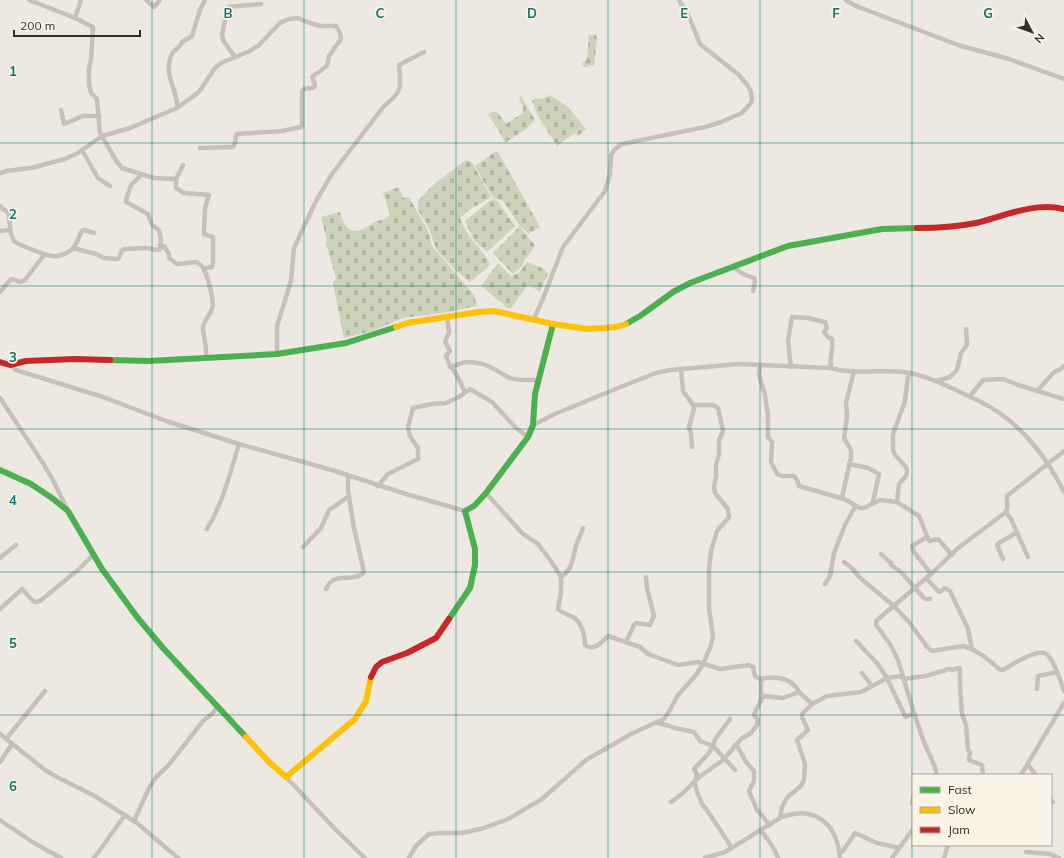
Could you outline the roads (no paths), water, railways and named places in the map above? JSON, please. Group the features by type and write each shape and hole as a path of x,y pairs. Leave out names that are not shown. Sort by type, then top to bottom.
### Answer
{"street":[{"path":"29,0 75,18 94,28 92,59 89,69 89,85 92,93 97,99 100,133 117,162 122,168 141,175 154,178 176,179"},
{"path":"75,18 81,0"},
{"path":"146,0 154,7 160,0"},
{"path":"177,108 178,102 170,83 169,72 171,55 182,42 192,36 200,10 205,0"},
{"path":"534,319 563,246 605,191 610,174 611,155 615,149 622,144 705,127 721,122 742,113 751,103 751,92 739,75 700,44 690,19 679,0"},
{"path":"846,0 856,6 958,45 1009,59 1064,79"},
{"path":"235,57 225,44 222,34 228,7 234,4 261,4"},
{"path":"0,173 31,168 65,159 82,150 102,136 130,128 177,108 199,92 215,68 221,63 259,46 280,23 289,19 298,18 320,26 336,26 341,40 329,56 328,66 312,78 316,84 314,88 304,89 302,92 302,126 282,131 237,134 235,144 232,147 200,148"},
{"path":"277,354 278,326 291,281 293,249 305,222 332,174 384,106 395,98 399,92 399,65 424,52"},
{"path":"61,110 64,124 83,116 99,116"},
{"path":"82,150 98,178 110,186"},
{"path":"183,166 176,179 176,188 184,193 209,195 205,208 204,234 213,237 213,264 212,267 206,268 204,271"},
{"path":"141,175 131,185 126,202 148,214 152,225 159,230 161,240 160,246 164,246 169,254 169,258 174,263 196,262 202,266 211,290 213,304 204,326 207,346 206,357"},
{"path":"0,206 9,214 11,236 15,242 36,250 44,255 57,256 69,252 75,247 82,231 85,230 94,233"},
{"path":"10,365 26,361 75,359 124,362 206,357 233,358 277,354 364,338 407,323 494,311 553,324 588,329 616,327 626,324 640,316 673,292 690,283 788,246 882,228 941,228 975,224 1024,209 1056,207 1064,209"},
{"path":"0,231 10,230"},
{"path":"73,248 110,259 119,258 122,250 125,249 145,248 158,250 162,247"},
{"path":"0,292 13,278 20,282 25,280 44,255"},
{"path":"733,266 743,274 755,280 753,291"},
{"path":"447,317 449,332 445,342 450,349 446,356 450,367 456,374 465,392"},
{"path":"791,367 788,341 792,317 808,318 825,322 827,328 824,332 827,336 832,338 833,342 830,360 831,368"},
{"path":"0,362 10,365 16,370 103,397 166,422 465,511 479,501 486,493 528,437 533,425 535,394 538,380 553,324"},
{"path":"936,381 950,377 957,370 962,350 967,345 966,329"},
{"path":"450,367 455,367 465,362 477,363 488,365 512,378 538,380"},
{"path":"533,425 639,379 656,373 681,369 739,364 831,368 842,371 884,371 911,373 936,381 987,404 1022,432 1048,464 1064,492"},
{"path":"760,365 760,376 768,415 768,437 772,442 771,462 775,471 779,475 794,476 799,486 842,498 855,507 864,508 884,499 897,502 919,516 929,541 938,539 952,555"},
{"path":"409,858 416,846 429,834 462,833 484,828 508,819 542,799 586,760 632,733 664,719 678,695 696,675 703,664 713,637 709,608 709,570 711,551 717,531 729,517 728,509 715,493 714,486 716,465 719,454 719,440 722,431 718,408 713,405 695,405 683,391 681,369"},
{"path":"1037,391 1054,372 1063,369"},
{"path":"842,498 851,450 844,438 847,417 846,403 854,371"},
{"path":"897,502 899,484 906,476 907,470 906,467 894,455 893,434 905,401 908,377 911,373"},
{"path":"970,396 982,380 1003,379 1064,399"},
{"path":"378,486 388,474 418,459 418,448 410,436 408,427 413,408 446,403 459,397 470,389 492,402 516,428 528,437"},
{"path":"0,398 41,460 68,511 102,569 138,617 163,648 269,762 286,777 314,809 365,858"},
{"path":"692,447 689,427 695,405"},
{"path":"207,529 214,518 223,496 239,444"},
{"path":"1028,557 1011,519 1006,512 1007,496 1064,451"},
{"path":"849,464 868,468 879,474 874,503"},
{"path":"0,470 31,484 68,511"},
{"path":"326,589 332,581 341,578 355,577 364,572 354,528 349,496 348,476"},
{"path":"486,493 522,533 544,550 560,577 561,592 558,609 573,617 577,621 583,632 586,647 594,647 608,636 640,647 648,654 678,665 698,662 720,669 749,665 754,667 755,676 760,679 773,677 786,680 793,684 812,704"},
{"path":"303,547 321,528 329,510 349,496"},
{"path":"825,584 830,576 834,553 845,525 855,507"},
{"path":"286,777 355,719 366,701 372,674 376,667 382,662 407,653 436,638 467,593 474,577 475,549 465,511"},
{"path":"937,774 914,713 898,660 890,644 876,624 876,621 931,574 957,549 1006,512"},
{"path":"560,577 570,568 583,528"},
{"path":"1003,559 997,546 999,543 1016,533"},
{"path":"927,537 912,546 914,552 931,574"},
{"path":"0,558 16,545"},
{"path":"882,554 891,563 890,565 901,572 925,599 930,599"},
{"path":"0,609 22,589 33,601 40,601 94,555"},
{"path":"844,562 910,622 928,648 932,651 963,646 972,649 985,657 999,669 1003,670 1030,655 1040,652 1046,653 1057,672 1064,691"},
{"path":"626,642 636,623 650,625 654,616 647,588 646,577"},
{"path":"926,578 939,592 945,588 950,591 968,629 972,649"},
{"path":"856,641 877,663 887,678 905,716 906,717 914,713"},
{"path":"780,818 782,807 787,798 801,786 804,780 805,764 797,740 808,730 802,714 812,704 828,696 861,692 887,678 926,676 948,669 960,669 962,714 966,725 968,750 970,752 969,760 982,765 983,774"},
{"path":"1037,688 1038,676 1057,672"},
{"path":"862,673 872,686"},
{"path":"760,679 761,700"},
{"path":"6,739 45,691"},
{"path":"671,802 724,759 741,739 751,733 758,720 754,715 764,696 786,697 799,692"},
{"path":"1023,774 1064,703"},
{"path":"134,821 149,788 156,777 168,766 203,721 213,713 218,706"},
{"path":"730,719 716,738 709,753 694,769 697,774 695,782 702,804 732,848"},
{"path":"656,722 675,728 692,731 700,741 713,746 736,770"},
{"path":"0,734 56,777 93,795 134,821 178,858"},
{"path":"0,762 12,744"},
{"path":"736,744 746,762 754,771 754,780 749,791 757,810 770,825"},
{"path":"1028,765 1035,774"},
{"path":"705,858 726,852 780,818 789,814 797,813 820,817 828,824 837,842 840,855"},
{"path":"94,858 125,815"},
{"path":"0,820 34,843 61,858"},
{"path":"760,830 774,848 778,858"},
{"path":"892,858 912,830"},
{"path":"840,855 855,833 877,843 899,848"},
{"path":"944,858 948,846"},
{"path":"1026,852 1050,854 1059,858"}]}
